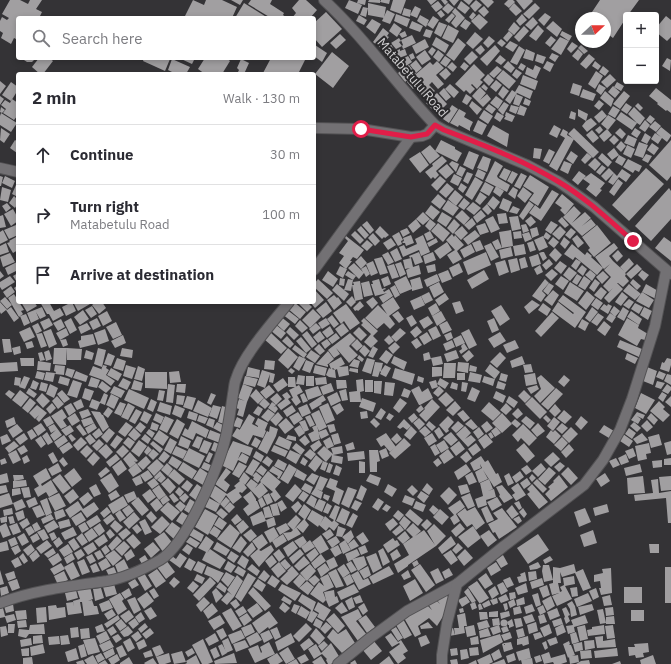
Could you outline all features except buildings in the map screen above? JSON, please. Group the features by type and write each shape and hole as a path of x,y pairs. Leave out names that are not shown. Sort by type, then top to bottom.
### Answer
{"street":[{"name":"Matabetulu Road","path":"324,0 374,52 435,125 527,165 559,182 594,207 668,272"},
{"path":"316,128 361,129 411,137 427,134 435,125"},
{"path":"316,267 411,137"},
{"path":"0,168 16,172"},
{"path":"338,664 407,611 457,584 584,485 603,460 620,430 632,399 655,326 668,272"},
{"path":"0,603 19,595 86,583 107,581 124,576 162,558 170,552 176,545 199,506 217,463 226,436 235,379 245,360 287,304"},
{"path":"442,664 447,624 457,584"}],"route":[{"path":"361,129 411,137 427,134 435,125 527,165 559,182 594,207 633,241"}]}
